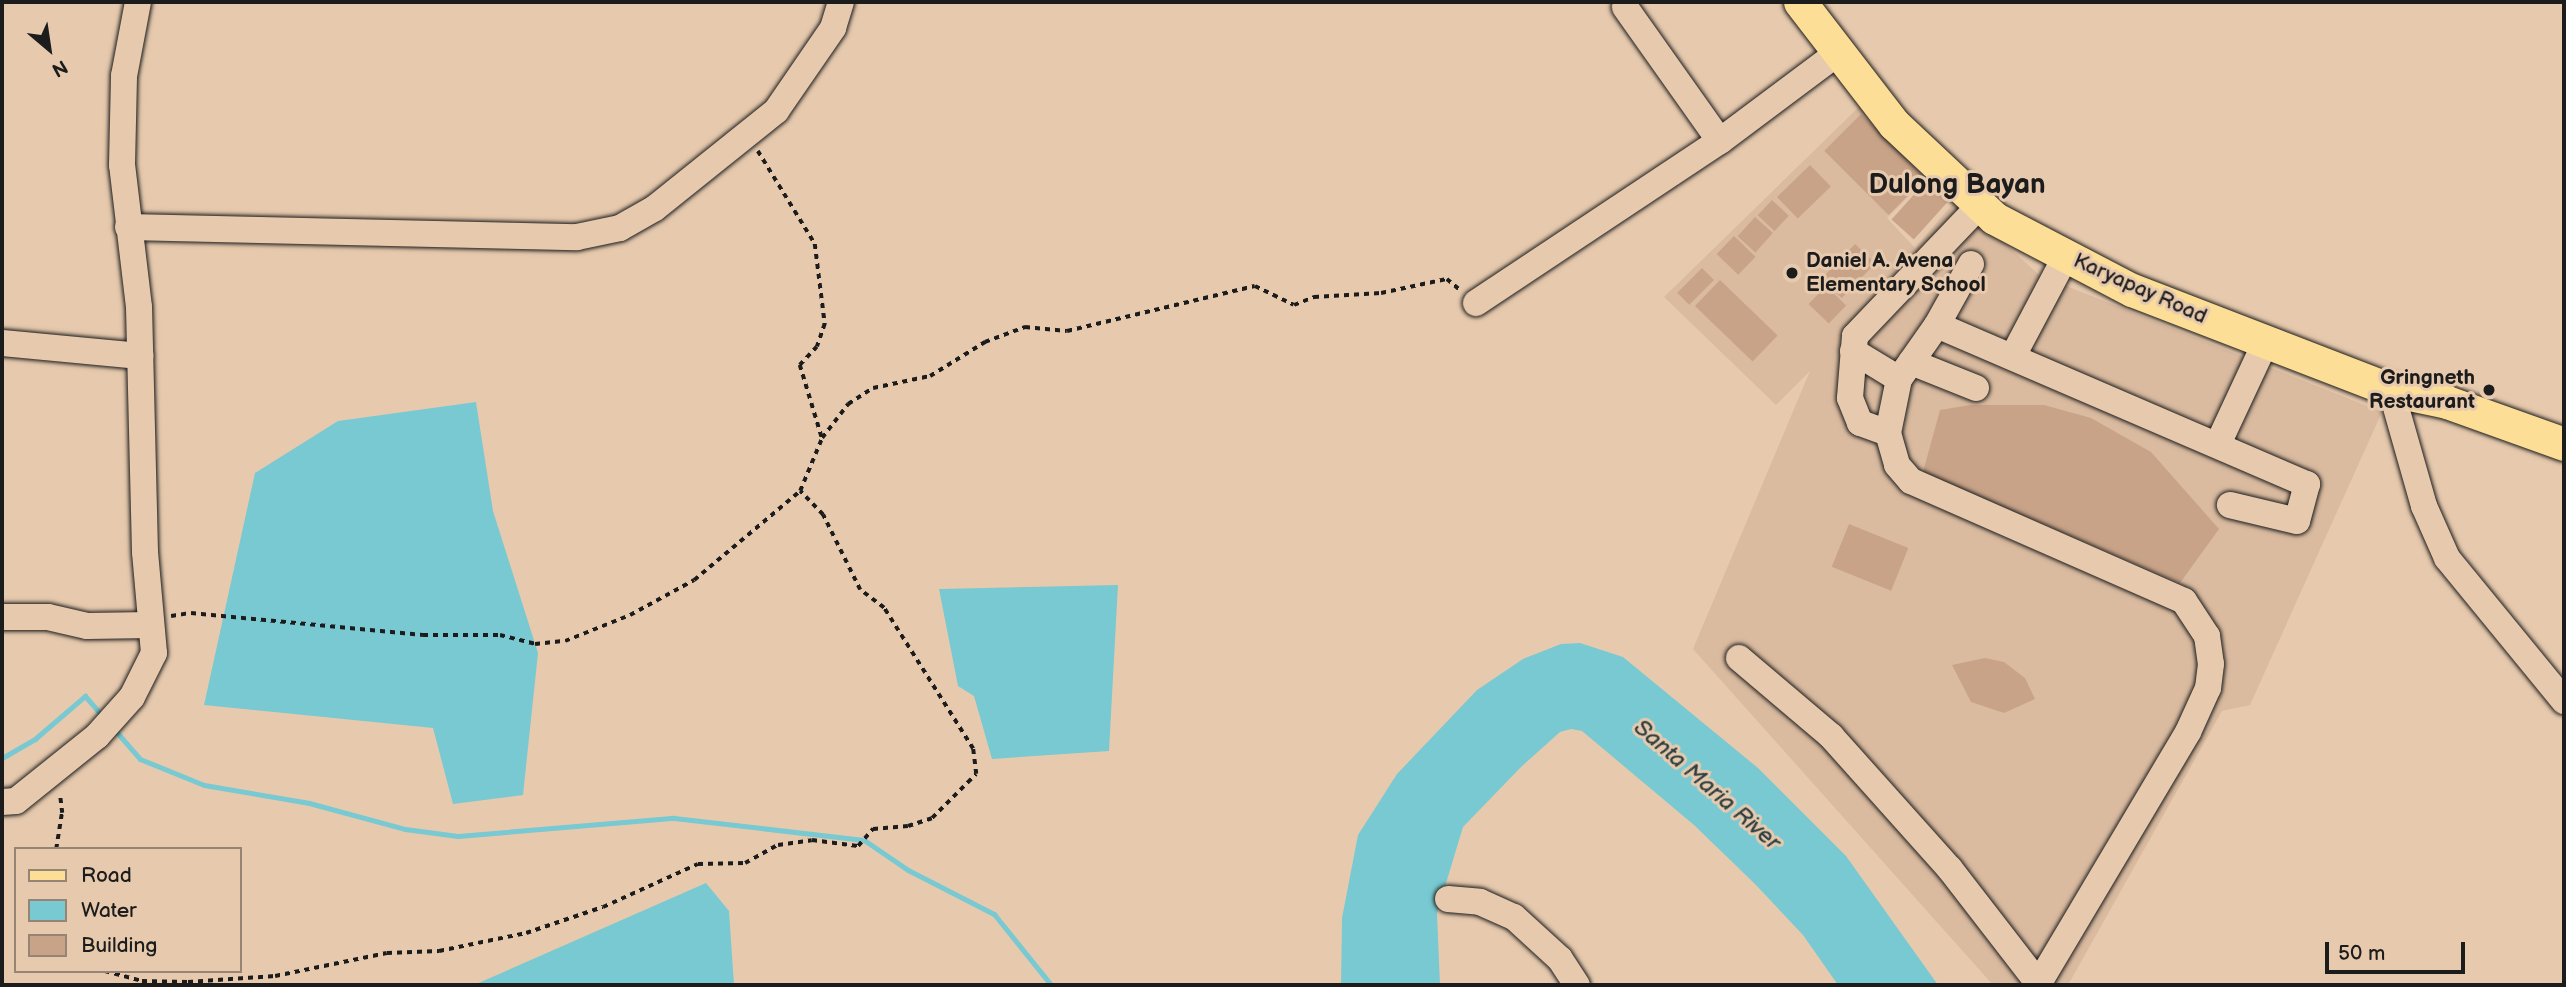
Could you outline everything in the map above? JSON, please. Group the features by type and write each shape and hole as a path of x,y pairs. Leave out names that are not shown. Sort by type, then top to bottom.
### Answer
{"main road":[{"name":"Karyapay Road","path":"1800,2 1894,124 1994,218 2132,290 2265,343 2391,390 2447,402 2564,444"}],"street":[{"path":"2,802 16,801 97,736 132,697 154,653 139,307 122,165 124,76 138,2"},
{"path":"128,227 577,237 620,228 655,208 776,111 833,28 841,2"},
{"path":"1625,7 1720,141"},
{"path":"1476,303 1720,141 1839,52"},
{"path":"1888,433 1860,423 1850,398 1855,336 1980,205"},
{"path":"2013,356 2066,256"},
{"path":"1739,658 1831,736 1950,869 2038,984 2188,732 2208,688 2211,664 2207,636 2184,601 1911,481 1894,458 1888,433 1905,371 1937,325 1972,264"},
{"path":"1937,325 2218,443 2307,484 2297,521 2230,505"},
{"path":"2,343 141,356"},
{"path":"2218,443 2265,343"},
{"path":"1853,351 1905,371 1976,388"},
{"path":"2391,390 2424,506 2447,558 2564,701"},
{"path":"2,617 48,617 88,626 151,621"},
{"path":"1448,899 1480,902 1514,917 1560,959 1577,985"}],"path":[{"path":"748,134 815,244 825,324 817,347 800,365 822,438"},
{"path":"151,621 191,613 423,635 500,635 535,644 565,641 662,600 694,580 800,491 822,438 848,404 873,388 930,376 985,342 1025,327 1067,331 1255,286 1294,305 1314,297 1381,293 1447,279 1476,303"},
{"path":"112,973 142,981 188,982 275,976 387,953 439,951 526,933 603,907 698,864 746,863 778,845 812,840 858,846 873,829 908,826 932,818 976,774 974,749 884,608 860,590 823,515 800,491"},
{"path":"55,769 62,813 56,847"}],"shaded area":[{"path":"1863,103 1932,173 1887,218 1915,248 1957,199 2039,275 2382,412 2250,705 2222,711 2068,985 1993,985 1693,649 1810,371 1776,405 1664,297"}],"water":[{"path":"476,402 493,511 538,653 523,795 453,804 433,728 204,705 255,473 338,421"},
{"path":"1118,585 1109,751 992,759 974,696 958,686 939,589"},
{"name":"Santa Maria River","path":"1580,643 1623,657 1758,768 1846,856 1938,985 1838,985 1803,935 1694,825 1582,731 1571,729 1560,732 1521,767 1463,827 1437,913 1440,985 1341,985 1342,918 1358,835 1397,774 1477,690 1523,659 1561,644"},
{"path":"706,883 729,911 734,985 474,985"}],"building":[{"path":"1861,114 1925,178 1889,215 1824,151"},
{"path":"1810,165 1831,187 1798,219 1777,197"},
{"path":"1927,180 1949,200 1914,239 1892,219"},
{"path":"1772,200 1789,216 1774,231 1758,215"},
{"path":"1755,217 1773,233 1755,252 1738,236"},
{"path":"1734,236 1756,257 1738,275 1717,254"},
{"path":"1855,244 1875,263 1842,298 1822,279"},
{"path":"1702,268 1714,280 1689,305 1677,293"},
{"path":"1720,280 1778,336 1753,361 1695,306"},
{"path":"1826,286 1846,305 1829,323 1809,304"},
{"path":"1970,405 2044,405 2091,418 2151,452 2219,529 2180,583 1923,472 1940,410"},
{"path":"1849,524 1908,548 1891,591 1832,567"},
{"path":"1985,658 2004,662 2025,678 2035,699 2004,713 1971,702 1952,665"}],"waterway":[{"path":"2,758 36,738 85,696 104,718"},
{"path":"113,728 140,759 204,785 309,803 405,829 458,836 674,818 864,840 908,870 994,914 1051,985"}],"place":[{"name":"Daniel A. Avena Elementary School","path":"1792,273"},
{"name":"Gringneth Restaurant","path":"2489,390"}],"district":[{"name":"Dulong Bayan","path":"1957,185"}]}
